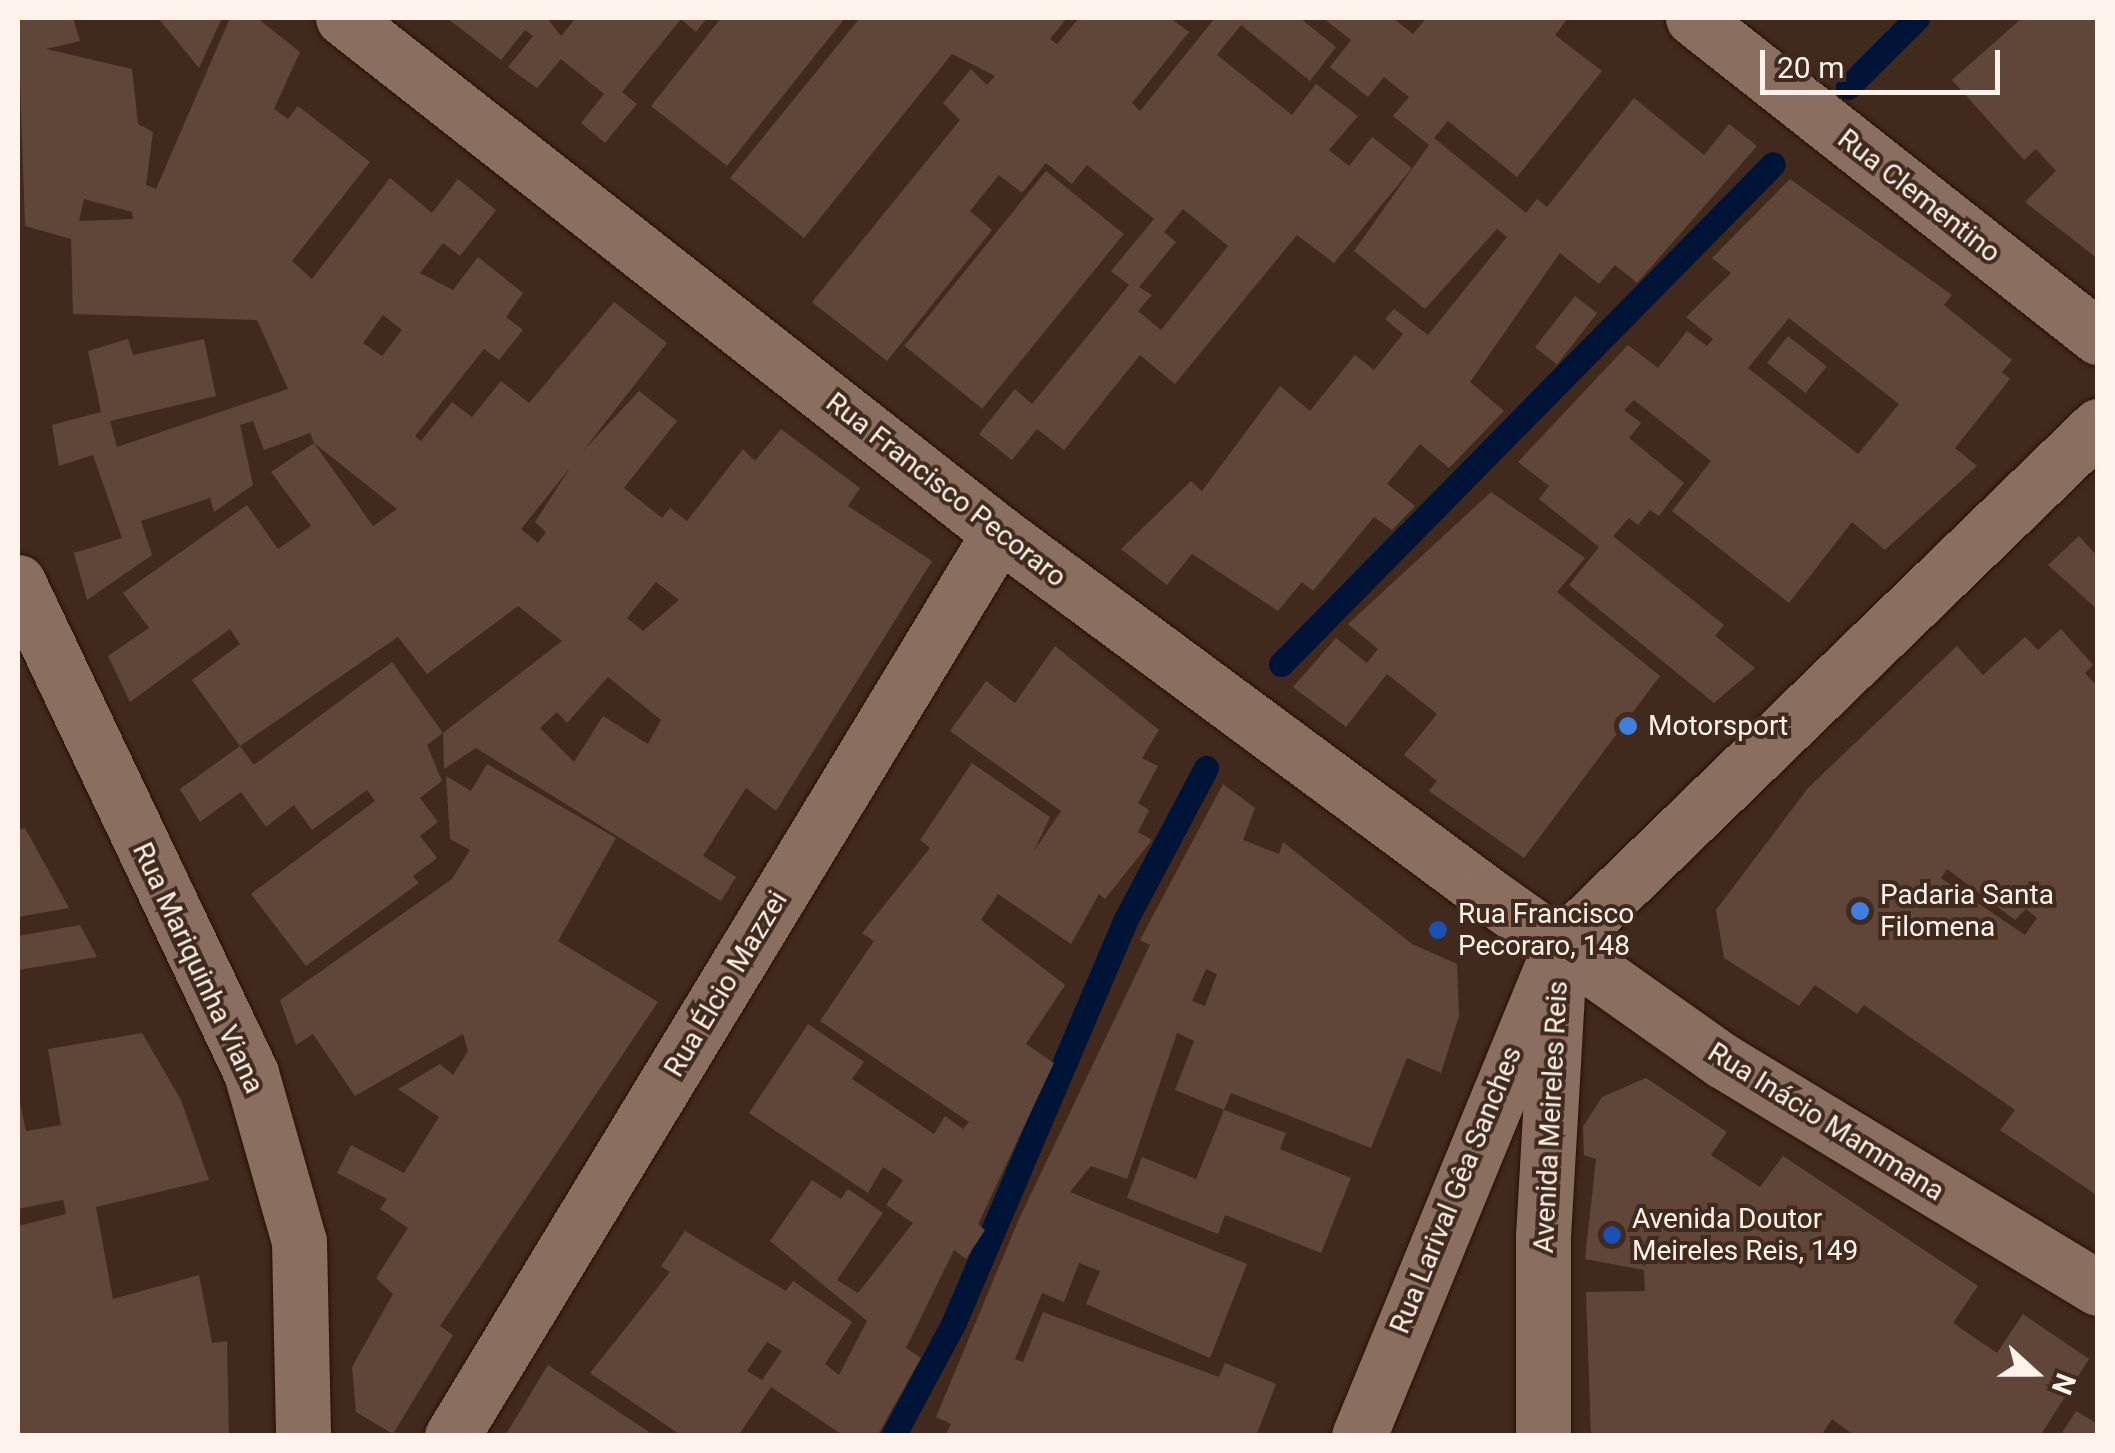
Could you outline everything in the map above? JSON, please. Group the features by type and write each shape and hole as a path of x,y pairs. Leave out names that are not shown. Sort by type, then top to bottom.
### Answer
{"street":[{"name":"Rua Francisco Pecoraro","path":"343,18 999,534 1560,947"},
{"name":"Rua Clementino","path":"1694,18 2098,337"},
{"name":"Avenida Meireles Reis","path":"1543,1436 1543,1236 1560,947 2098,426"},
{"name":"Rua Élcio Mazzei","path":"452,1436 999,534"},
{"name":"Rua Mariquinha Viana","path":"18,582 251,1073 298,1240 303,1436"},
{"name":"Rua Inácio Mammana","path":"1560,947 1723,1061 2098,1288"},
{"name":"Rua Larival Gêa Sanches","path":"1359,1436 1560,947"}],"building":[{"path":"18,18 73,18 80,41 46,49 132,69 138,124 153,132 146,185 156,189 230,18 257,18 300,52 274,109 288,119 298,106 370,162 292,261 312,279 390,178 432,213 458,179 496,210 460,256 443,243 420,273 453,290 478,257 523,293 506,317 523,330 499,360 484,349 415,436 421,441 452,402 472,417 501,381 529,403 614,302 667,343 583,451 639,391 677,421 624,488 662,518 670,508 687,521 743,449 755,461 781,429 860,488 848,506 932,561 776,811 746,788 703,856 736,877 721,901 476,748 444,769 443,733 562,641 518,606 427,674 398,637 240,746 192,680 240,644 230,629 130,702 108,656 149,628 123,593 247,505 278,549 311,526 271,472 314,443 310,433 264,450 253,421 240,425 253,485 214,512 210,498 141,521 152,555 87,600 74,553 122,538 93,455 59,466 52,425 101,412 88,351 128,339 133,355 204,339 216,396 110,421 117,447 288,389 257,320 73,314 71,239 25,226","holes":["84,199 132,212 133,219 79,221","383,315 402,330 382,356 363,343","314,443 397,509 373,526","570,468 535,522 546,532 538,543 521,529","656,582 679,600 643,631 627,618","608,677 661,720 648,744 603,716 574,762 540,728 557,712 567,723"]},
{"path":"158,18 222,18 199,68"},
{"path":"447,18 547,18 561,36 576,18 707,18 696,32 681,19 622,92 637,104 605,143 581,123 604,94 561,59 537,88 508,67 533,36 525,30 501,60"},
{"path":"721,18 845,18 727,166 651,106"},
{"path":"860,18 1067,18 1050,39 1057,44 1079,18 1170,18 1189,32 1132,103 1140,111 1215,18 1300,18 1336,47 1310,81 1241,25 1217,55 1292,115 1316,84 1358,116 1329,150 1349,166 1372,137 1412,168 1334,263 1297,235 1175,384 1140,355 1064,450 1037,429 1012,460 979,434 1015,389 1032,404 1129,285 1111,271 1154,219 1087,165 1072,184 1046,163 1022,193 999,175 970,211 992,230 887,361 812,302 960,120 943,103 971,69 987,85 995,76 952,54 804,238 730,178","holes":["1183,209 1228,246 1161,330 1138,311 1152,295 1139,287 1176,242 1164,232"]},
{"path":"1323,18 1393,18 1413,34 1426,18 1568,18 1555,35 1602,71 1517,177 1448,121 1434,138 1526,213 1537,199 1547,207 1634,98 1704,155 1729,124 1757,146 1637,283 1615,265 1599,284 1560,253 1470,382 1504,411 1449,468 1420,444 1387,484 1415,506 1392,530 1374,517 1313,591 1302,582 1278,611 1192,554 1167,585 1121,549 1191,481 1202,491 1280,386 1310,411 1355,355 1374,370 1403,334 1385,319 1394,309 1428,335 1507,237 1497,229 1425,309 1354,251 1429,145 1393,116 1409,97 1384,77 1368,97 1330,67 1351,40"},
{"path":"2022,18 2098,18 2098,259 2025,202 2056,171 2036,149 2024,160 1952,80"},
{"path":"1046,171 1124,234 982,409 904,346"},
{"path":"1790,179 1952,295 1944,305 2012,360 2002,372 2010,379 1955,448 1977,466 1885,550 1852,522 1789,603 1672,511 1711,461 1634,400 1624,410 1641,423 1629,438 1684,483 1659,516 1650,510 1638,525 1629,518 1613,536 1724,625 1715,636 1755,668 1714,703 1569,585 1599,547 1539,499 1549,486 1518,462 1628,345 1658,368 1687,331 1707,346 1713,339 1686,317 1731,273 1712,258","holes":["1789,318 1899,404 1858,454 1748,368"]},
{"path":"1575,296 1597,313 1557,364 1535,347"},
{"path":"1788,336 1827,366 1806,393 1767,363"},
{"path":"1491,492 1585,558 1557,592 1660,676 1524,858 1429,791 1437,781 1404,755 1437,714 1387,674 1346,727 1293,687 1336,638 1367,663 1378,649 1348,624"},
{"path":"2079,536 2098,557 2098,610 2048,565"},
{"path":"2061,629 2093,665 2085,673 2098,687 2098,1196 2000,1130 2015,1110 1864,1005 1857,1014 1815,985 1799,1006 1724,958 1716,910 1808,788 1957,646 1983,675 2025,637 2038,650","holes":["1947,869 2015,920 2026,909 2037,918 2025,935 1941,878"]},
{"path":"1055,646 1159,730 1142,758 1158,766 1138,803 1149,810 1138,832 1152,840 1105,899 1099,894 1071,944 998,894 981,920 1065,985 1026,1044 1054,1063 978,1224 985,1230 966,1259 954,1250 906,1348 921,1358 877,1436 844,1436 771,1387 738,1436 682,1436 590,1373 670,1272 661,1266 685,1231 786,1291 793,1281 852,1322 825,1364 839,1375 867,1321 770,1241 812,1180 841,1199 848,1189 883,1213 837,1280 858,1293 913,1223 886,1205 903,1180 883,1167 868,1193 749,1113 808,1024 864,1062 852,1079 934,1134 945,1116 963,1129 969,1122 820,1021 874,941 862,933 930,848 920,840 972,763 1050,817 1034,851 1061,811 950,731 986,681 1015,703","holes":["767,1342 782,1351 762,1380 747,1371"]},
{"path":"392,662 443,733 427,745 442,781 420,798 438,822 420,836 437,858 413,876 419,883 306,966 251,894 375,801 367,790 312,830 294,805 266,827 241,792 200,822 180,789 240,746 254,765"},
{"path":"487,764 616,838 558,941 658,1002 440,1326 453,1335 393,1434 356,1412 352,1367 393,1294 376,1278 408,1228 380,1209 387,1199 337,1173 351,1145 404,1173 439,1117 398,1089 440,1064 453,1075 468,1051 463,1034 355,1096 313,1034 296,1045 280,1000 452,879 470,850 450,839 446,776 471,791"},
{"path":"1223,784 1255,808 1243,840 1279,854 1283,842 1412,944 1457,964 1459,1016 1441,1073 1407,1058 1371,1148 1231,1093 1224,1110 1175,1090 1194,1041 1177,1033 1127,1179 1091,1166 1070,1192 1247,1264 1210,1358 1086,1304 1100,1271 1079,1263 1064,1302 1042,1293 1015,1359 1023,1362 1043,1312 1219,1377 1225,1363 1276,1384 1256,1436 945,1436 951,1424 936,1417 1019,1219 1150,945 1140,940","holes":["1206,969 1217,974 1205,1006 1192,1001"]},
{"path":"25,828 69,908 18,917 18,830"},
{"path":"80,925 97,957 18,970 18,936"},
{"path":"142,1033 181,1100 209,1180 96,1207 113,1299 199,1275 212,1343 227,1341 229,1436 18,1436 18,1226 66,1214 63,1200 18,1209 18,1093 26,1131 61,1125 48,1049"},
{"path":"1646,1078 1727,1132 1711,1155 1760,1187 1783,1156 1978,1286 1953,1323 1997,1353 2023,1314 2089,1359 2040,1436 1855,1436 1832,1419 1821,1436 1591,1436 1586,1292 1645,1291 1644,1270 1585,1259 1596,1159 1584,1155 1583,1127 1602,1097"},
{"path":"1224,1110 1286,1133 1280,1149 1351,1178 1321,1253 1225,1215 1218,1234 1127,1198 1142,1157 1196,1179"},
{"path":"548,1365 655,1436 505,1436"},
{"path":"2076,1411 2098,1424 2098,1436 2060,1436"}],"waterway":[{"path":"1848,87 1917,18"},
{"path":"1281,664 1773,164"},
{"path":"893,1436 954,1322 1126,919 1206,768"}],"place":[{"name":"Motorsport","path":"1628,726"},
{"name":"Padaria Santa Filomena","path":"1860,911"},
{"name":"Rua Francisco Pecoraro, 148","path":"1438,930"},
{"name":"Avenida Doutor Meireles Reis, 149","path":"1612,1235"}]}
